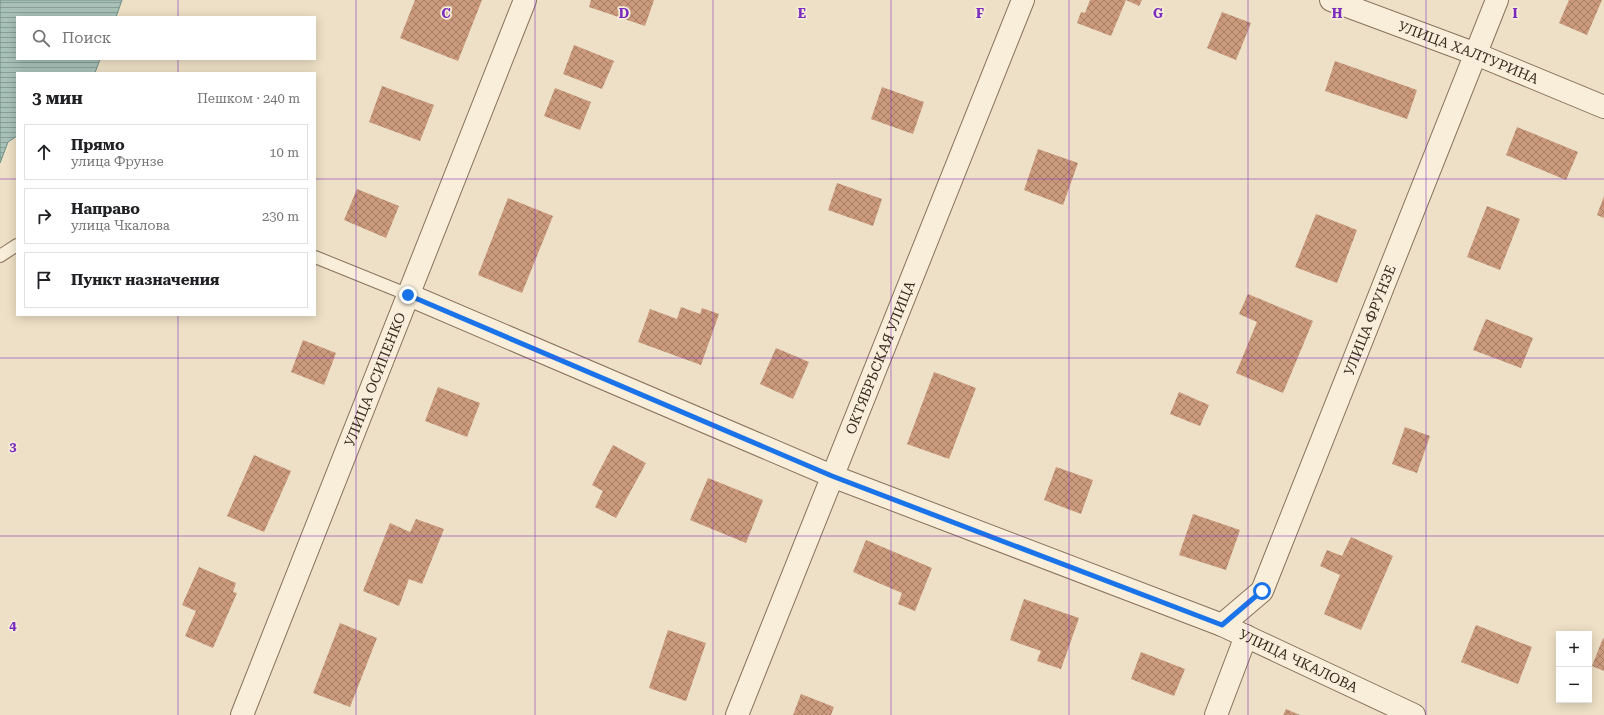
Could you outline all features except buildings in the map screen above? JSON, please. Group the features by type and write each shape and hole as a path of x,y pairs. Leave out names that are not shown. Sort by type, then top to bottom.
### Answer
{"street":[{"name":"УЛИЦА ОСИПЕНКО","path":"242,715 525,0"},
{"name":"ОКТЯБРЬСКАЯ УЛИЦА","path":"737,715 1023,0"},
{"name":"УЛИЦА ХАЛТУРИНА","path":"1331,0 1476,54 1604,107"},
{"name":"УЛИЦА ФРУНЗЕ","path":"1222,625 1262,591 1497,0"},
{"name":"УЛИЦА ЧКАЛОВА","path":"408,295 832,476 1222,625 1414,715"},
{"path":"1216,715 1246,636"}],"lane":[{"path":"0,256 16,245"},
{"name":"УЛИЦА ЧКАЛОВА","path":"316,257 408,295"}],"water":[{"path":"0,0 122,0 116,16 16,16 16,60 100,60 95,72 16,72 16,137 8,142 0,163"}],"route":[{"path":"408,295 832,476 1222,625 1262,591"}]}
